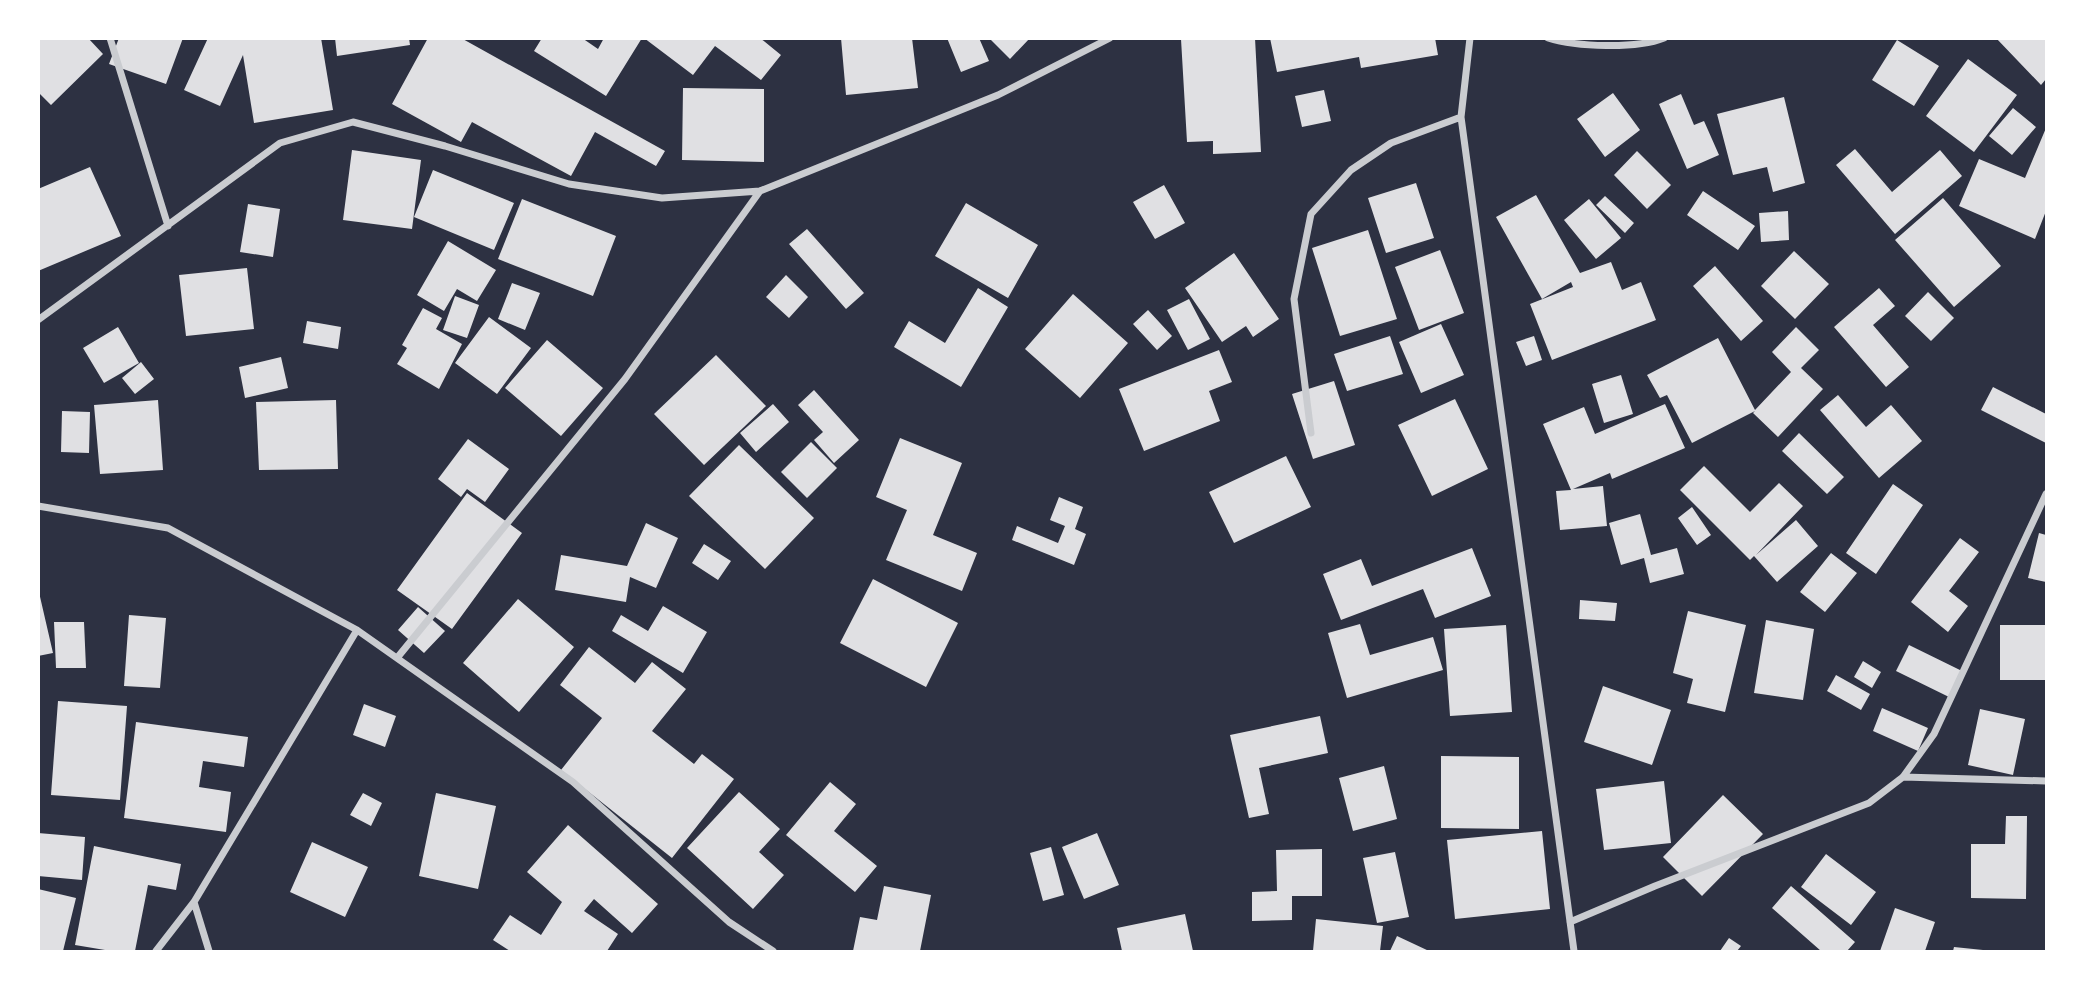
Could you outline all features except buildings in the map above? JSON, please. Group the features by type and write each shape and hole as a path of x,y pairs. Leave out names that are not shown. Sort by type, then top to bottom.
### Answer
{"street":[{"path":"110,38 168,226"},
{"path":"38,320 280,143 353,122 445,146 569,184 662,198 760,191 998,96 1110,38"},
{"path":"1470,38 1461,117 1574,951"},
{"path":"1548,38 1567,44 1650,44 1664,38"},
{"path":"1311,433 1294,299 1311,214 1351,170 1391,143 1461,117"},
{"path":"397,659 625,379 760,191"},
{"path":"1570,922 1869,803 1903,777 1934,734 2046,494"},
{"path":"38,506 168,528 356,630 573,782 729,922 773,951"},
{"path":"156,951 194,902 356,630"},
{"path":"1903,777 2046,782"},
{"path":"194,902 209,951"}]}
